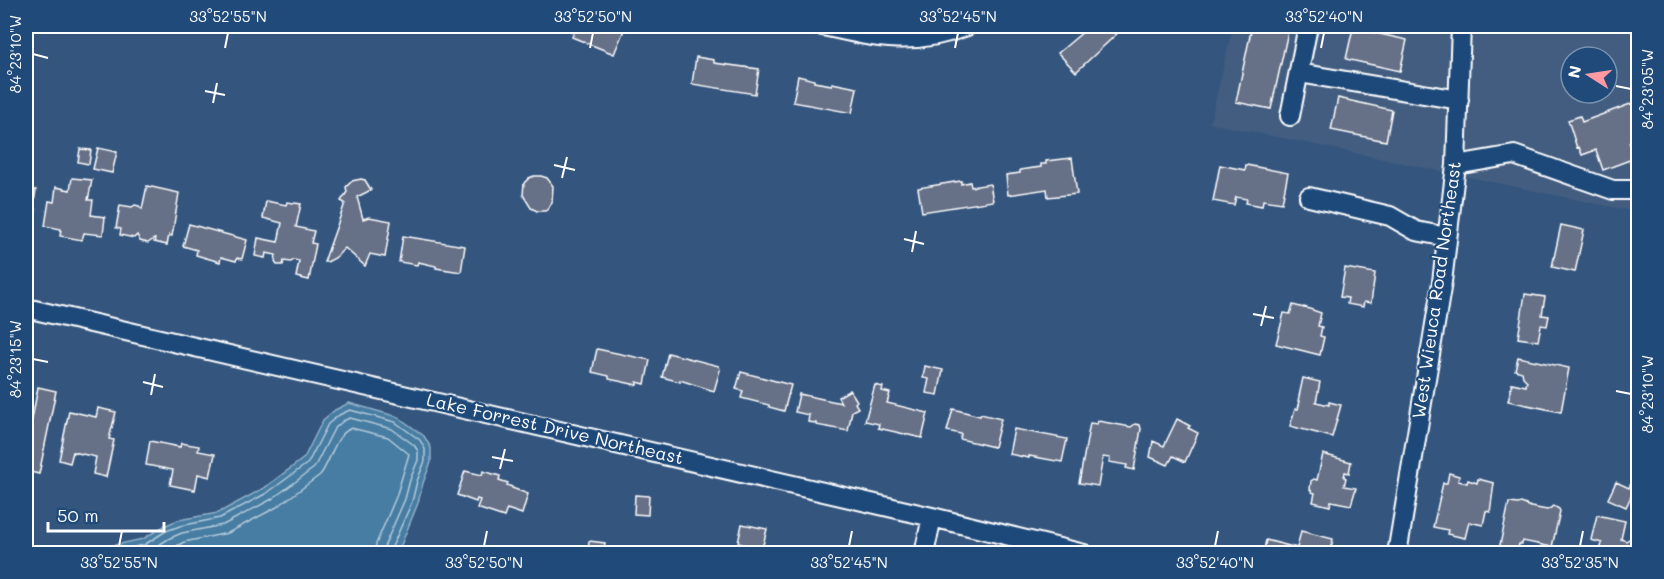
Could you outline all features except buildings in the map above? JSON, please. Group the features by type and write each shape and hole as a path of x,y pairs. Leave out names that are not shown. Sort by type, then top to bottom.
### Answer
{"street":[{"path":"823,26 873,37 912,39 949,33 967,26"},
{"path":"1290,116 1308,26"},
{"name":"West Wieuca Road Northeast","path":"1397,554 1442,282 1455,165 1461,26"},
{"path":"1299,73 1459,100"},
{"path":"1455,165 1514,155 1612,190 1638,190"},
{"path":"1309,197 1390,216 1416,231 1447,237"},
{"name":"Lake Forrest Drive Northeast","path":"26,308 1084,554"},
{"path":"924,554 932,517"}],"shaded area":[{"path":"1233,26 1638,26 1636,212 1210,123"}],"water":[{"path":"349,403 398,417 424,436 431,448 431,462 418,503 399,550 394,553 26,553 26,550 32,548 90,548 115,545 143,539 178,520 218,513 264,488 304,458 323,420 335,410"}]}
